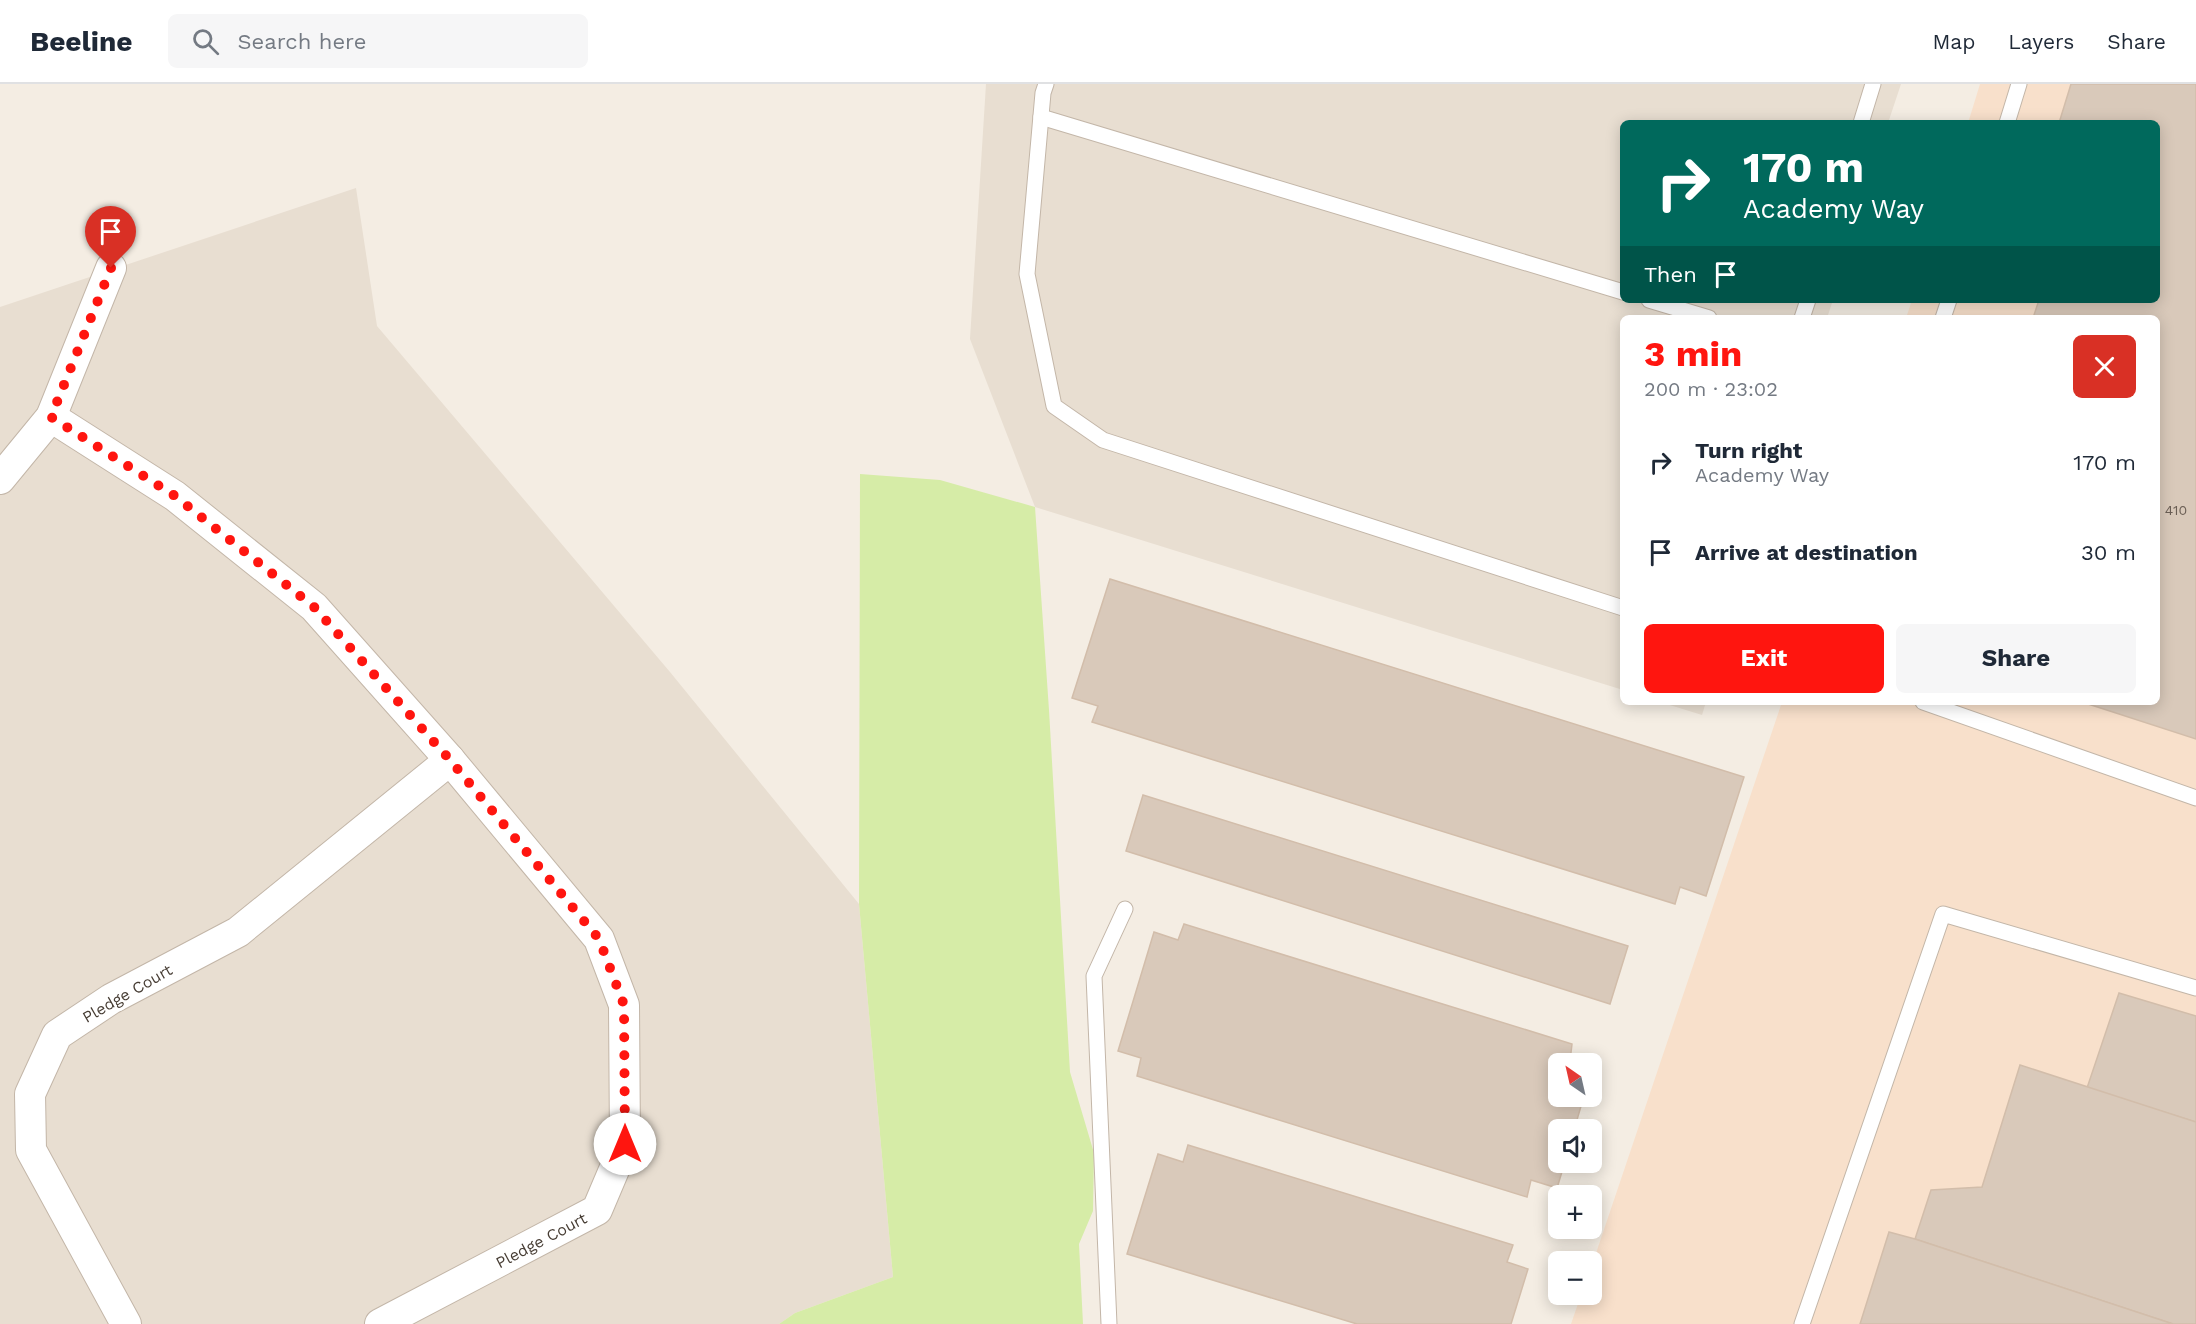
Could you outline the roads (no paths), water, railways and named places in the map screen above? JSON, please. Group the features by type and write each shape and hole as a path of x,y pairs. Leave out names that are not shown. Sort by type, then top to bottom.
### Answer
{"street":[{"path":"0,479 51,417 111,268"},
{"name":"Pledge Court","path":"51,417 175,496 314,607 450,760 599,939 624,1005 625,1144 597,1210 380,1324"},
{"name":"Pledge Court","path":"126,1324 32,1150 30,1094 57,1035 111,999 238,932 450,760"}],"lane":[{"path":"1046,84 1043,93 1027,274 1054,405 1103,440 1620,607"},
{"path":"1862,120 1873,84"},
{"path":"2008,120 2019,84"},
{"path":"1041,117 1620,291"},
{"path":"1659,303 1699,315"},
{"path":"1932,705 2196,798"},
{"path":"1109,1324 1094,976 1125,909"},
{"path":"1802,1324 1944,914 2196,988"}]}
